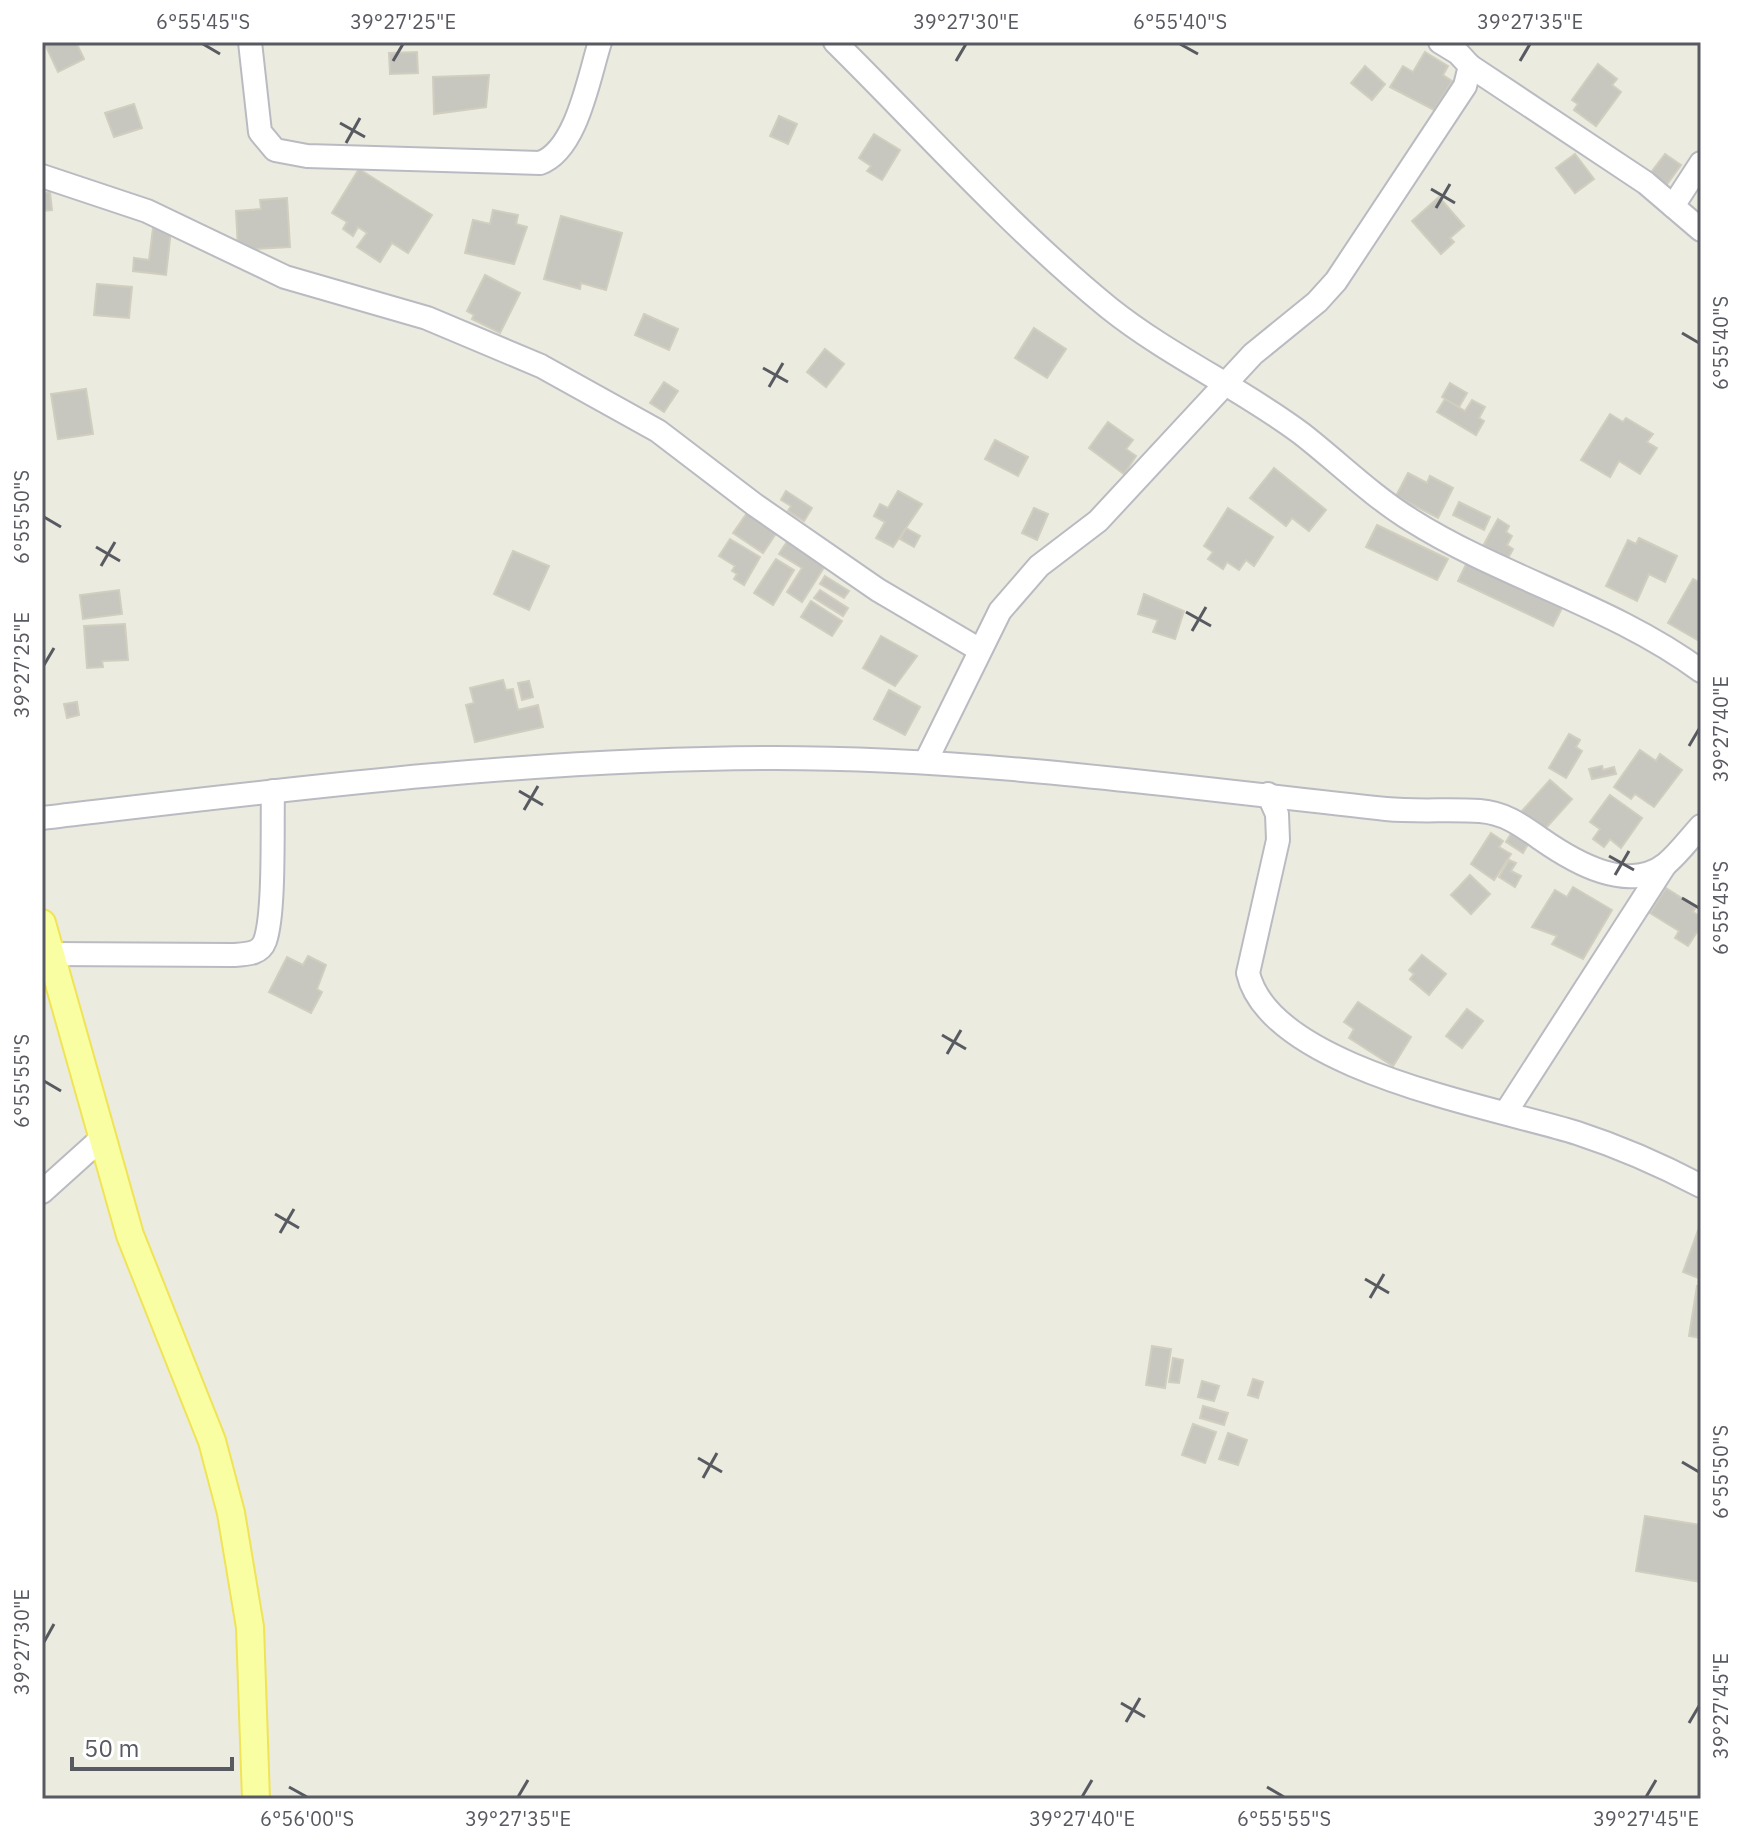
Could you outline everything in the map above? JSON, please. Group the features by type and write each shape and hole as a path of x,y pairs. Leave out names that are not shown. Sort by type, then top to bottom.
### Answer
{"main road":[{"path":"42,923 130,1235 212,1441 231,1513 250,1627 256,1799"}],"street":[{"path":"250,42 260,132 275,150 307,156 540,163 552,159 572,131 600,42"},
{"path":"835,42 1055,260 1111,309 1301,433 1382,502 1429,531 1672,649 1701,671"},
{"path":"1440,42 1458,53 1470,66 1587,142 1701,230"},
{"path":"926,761 1000,611 1039,566 1098,521 1224,384 1336,281 1465,86 1470,66"},
{"path":"1673,206 1701,163"},
{"path":"42,176 147,211 285,277 427,318 541,366 658,431 755,505 866,582 980,650"},
{"path":"42,818 273,791 592,764 765,758 926,761 1268,794 1387,809 1500,814 1517,821 1570,858 1603,872 1624,876 1649,873 1665,865"},
{"path":"50,954 233,955 259,950 265,942 269,912 273,791"},
{"path":"1268,794 1277,814 1278,840 1248,973 1252,991 1285,1029 1352,1064 1414,1087 1603,1142 1701,1186"},
{"path":"1506,1112 1665,865 1701,826"},
{"path":"42,1192 102,1138"}],"building":[{"path":"44,42 76,42 84,59 58,72"},
{"path":"417,52 418,73 390,74 389,53"},
{"path":"1425,52 1448,66 1443,75 1452,81 1434,110 1390,87 1403,66 1413,72"},
{"path":"1598,64 1617,79 1612,85 1621,92 1596,126 1574,110 1578,104 1572,100"},
{"path":"1365,66 1385,84 1372,100 1351,83"},
{"path":"489,75 486,107 434,114 433,77"},
{"path":"134,104 142,128 114,137 105,113"},
{"path":"779,116 797,124 788,144 770,136"},
{"path":"874,134 900,150 882,180 867,171 871,166 859,158"},
{"path":"1575,154 1594,179 1575,193 1556,168"},
{"path":"1665,154 1681,165 1665,187 1649,175"},
{"path":"359,169 432,215 408,253 392,243 380,262 357,247 367,233 358,227 353,236 343,229 347,222 332,213"},
{"path":"50,192 52,210 42,211 42,193"},
{"path":"1439,197 1464,226 1450,238 1454,242 1441,254 1412,221"},
{"path":"287,198 290,247 238,250 236,211 261,209 260,200"},
{"path":"493,210 518,215 516,224 527,227 514,264 465,253 473,220 490,224"},
{"path":"561,216 622,233 606,290 581,283 580,289 544,279"},
{"path":"153,228 171,230 166,275 133,271 134,258 149,260"},
{"path":"485,275 520,293 500,333 472,319 474,315 467,311"},
{"path":"97,284 132,287 129,318 94,315"},
{"path":"644,314 678,329 669,350 635,335"},
{"path":"1034,328 1066,349 1047,378 1015,358"},
{"path":"825,349 844,364 826,387 807,372"},
{"path":"664,382 678,391 664,412 650,403"},
{"path":"1450,383 1467,393 1459,407 1442,397"},
{"path":"86,389 93,434 58,439 51,394"},
{"path":"1445,399 1465,411 1472,400 1485,407 1479,418 1484,421 1476,435 1437,412"},
{"path":"1610,414 1623,422 1626,418 1653,434 1647,442 1657,448 1640,474 1619,461 1610,477 1581,460"},
{"path":"1108,422 1133,440 1126,449 1136,456 1124,474 1089,448"},
{"path":"995,440 1028,457 1018,476 985,459"},
{"path":"1274,468 1326,510 1309,531 1292,518 1286,526 1250,498"},
{"path":"1408,473 1427,483 1430,476 1453,488 1438,518 1396,496"},
{"path":"786,491 812,508 804,521 788,511 791,506 781,500"},
{"path":"898,491 922,504 893,547 876,538 885,522 874,516 880,504 888,508"},
{"path":"1459,502 1490,517 1484,530 1453,515"},
{"path":"1034,508 1048,514 1037,540 1022,533"},
{"path":"1228,508 1273,537 1254,566 1246,560 1239,570 1227,562 1223,569 1208,559 1213,552 1204,546"},
{"path":"747,513 777,532 763,553 733,533"},
{"path":"1498,519 1509,526 1506,532 1512,536 1507,545 1513,549 1507,560 1483,546"},
{"path":"1377,525 1448,559 1437,580 1366,547"},
{"path":"906,528 920,536 914,547 900,539"},
{"path":"790,537 828,561 802,602 787,592 802,568 779,554"},
{"path":"1639,538 1677,556 1665,582 1649,574 1637,601 1606,586 1628,540 1636,544"},
{"path":"730,539 760,557 744,585 734,579 737,574 732,571 735,566 719,556"},
{"path":"513,551 549,566 529,610 494,594"},
{"path":"1469,558 1564,604 1553,626 1458,581"},
{"path":"776,559 794,570 773,605 754,593"},
{"path":"825,576 849,591 844,598 820,584"},
{"path":"1693,579 1701,583 1701,642 1668,623"},
{"path":"119,590 122,614 83,619 80,595"},
{"path":"820,590 848,608 843,616 814,598"},
{"path":"1144,594 1184,611 1175,639 1153,632 1158,620 1138,614"},
{"path":"811,601 842,621 832,636 801,617"},
{"path":"125,624 128,660 102,661 103,667 87,668 84,626"},
{"path":"881,636 917,656 895,686 863,668"},
{"path":"503,680 506,690 513,689 518,710 538,705 543,727 475,742 466,705 474,703 470,688"},
{"path":"529,681 533,697 522,700 518,683"},
{"path":"889,690 920,707 905,735 874,719"},
{"path":"77,702 79,715 67,718 64,704"},
{"path":"1569,734 1580,740 1576,747 1582,751 1566,778 1549,768"},
{"path":"1640,750 1656,761 1660,754 1682,770 1654,807 1635,794 1631,799 1614,787"},
{"path":"1602,766 1603,770 1614,767 1616,774 1592,779 1589,769"},
{"path":"1550,780 1572,799 1546,828 1521,812"},
{"path":"1610,795 1642,818 1621,848 1610,839 1604,847 1593,839 1600,829 1590,822"},
{"path":"1515,827 1532,837 1523,853 1506,842"},
{"path":"1491,833 1503,841 1499,847 1511,854 1494,880 1471,864"},
{"path":"1509,860 1516,863 1511,871 1521,876 1515,887 1499,877"},
{"path":"1470,875 1490,894 1471,914 1451,895"},
{"path":"1573,887 1612,910 1583,959 1552,944 1557,936 1532,927 1555,890 1567,897"},
{"path":"1666,888 1696,907 1693,912 1701,917 1701,926 1688,946 1675,938 1679,931 1650,913"},
{"path":"1422,955 1446,974 1429,995 1410,979 1414,974 1409,970"},
{"path":"308,956 326,965 317,989 322,992 311,1013 269,992 287,957 303,965"},
{"path":"1358,1002 1411,1037 1393,1066 1349,1038 1354,1029 1344,1022"},
{"path":"1467,1009 1483,1021 1462,1048 1446,1036"},
{"path":"1701,1222 1701,1279 1683,1272"},
{"path":"1697,1286 1701,1287 1701,1338 1689,1336"},
{"path":"1152,1346 1171,1349 1165,1388 1146,1385"},
{"path":"1173,1358 1183,1360 1179,1383 1169,1382"},
{"path":"1253,1379 1263,1382 1258,1398 1248,1395"},
{"path":"1202,1381 1219,1386 1214,1401 1198,1397"},
{"path":"1203,1406 1228,1413 1224,1425 1200,1418"},
{"path":"1193,1424 1216,1432 1205,1463 1182,1455"},
{"path":"1228,1433 1247,1440 1238,1465 1219,1459"},
{"path":"1645,1516 1701,1525 1701,1582 1636,1571"}]}
